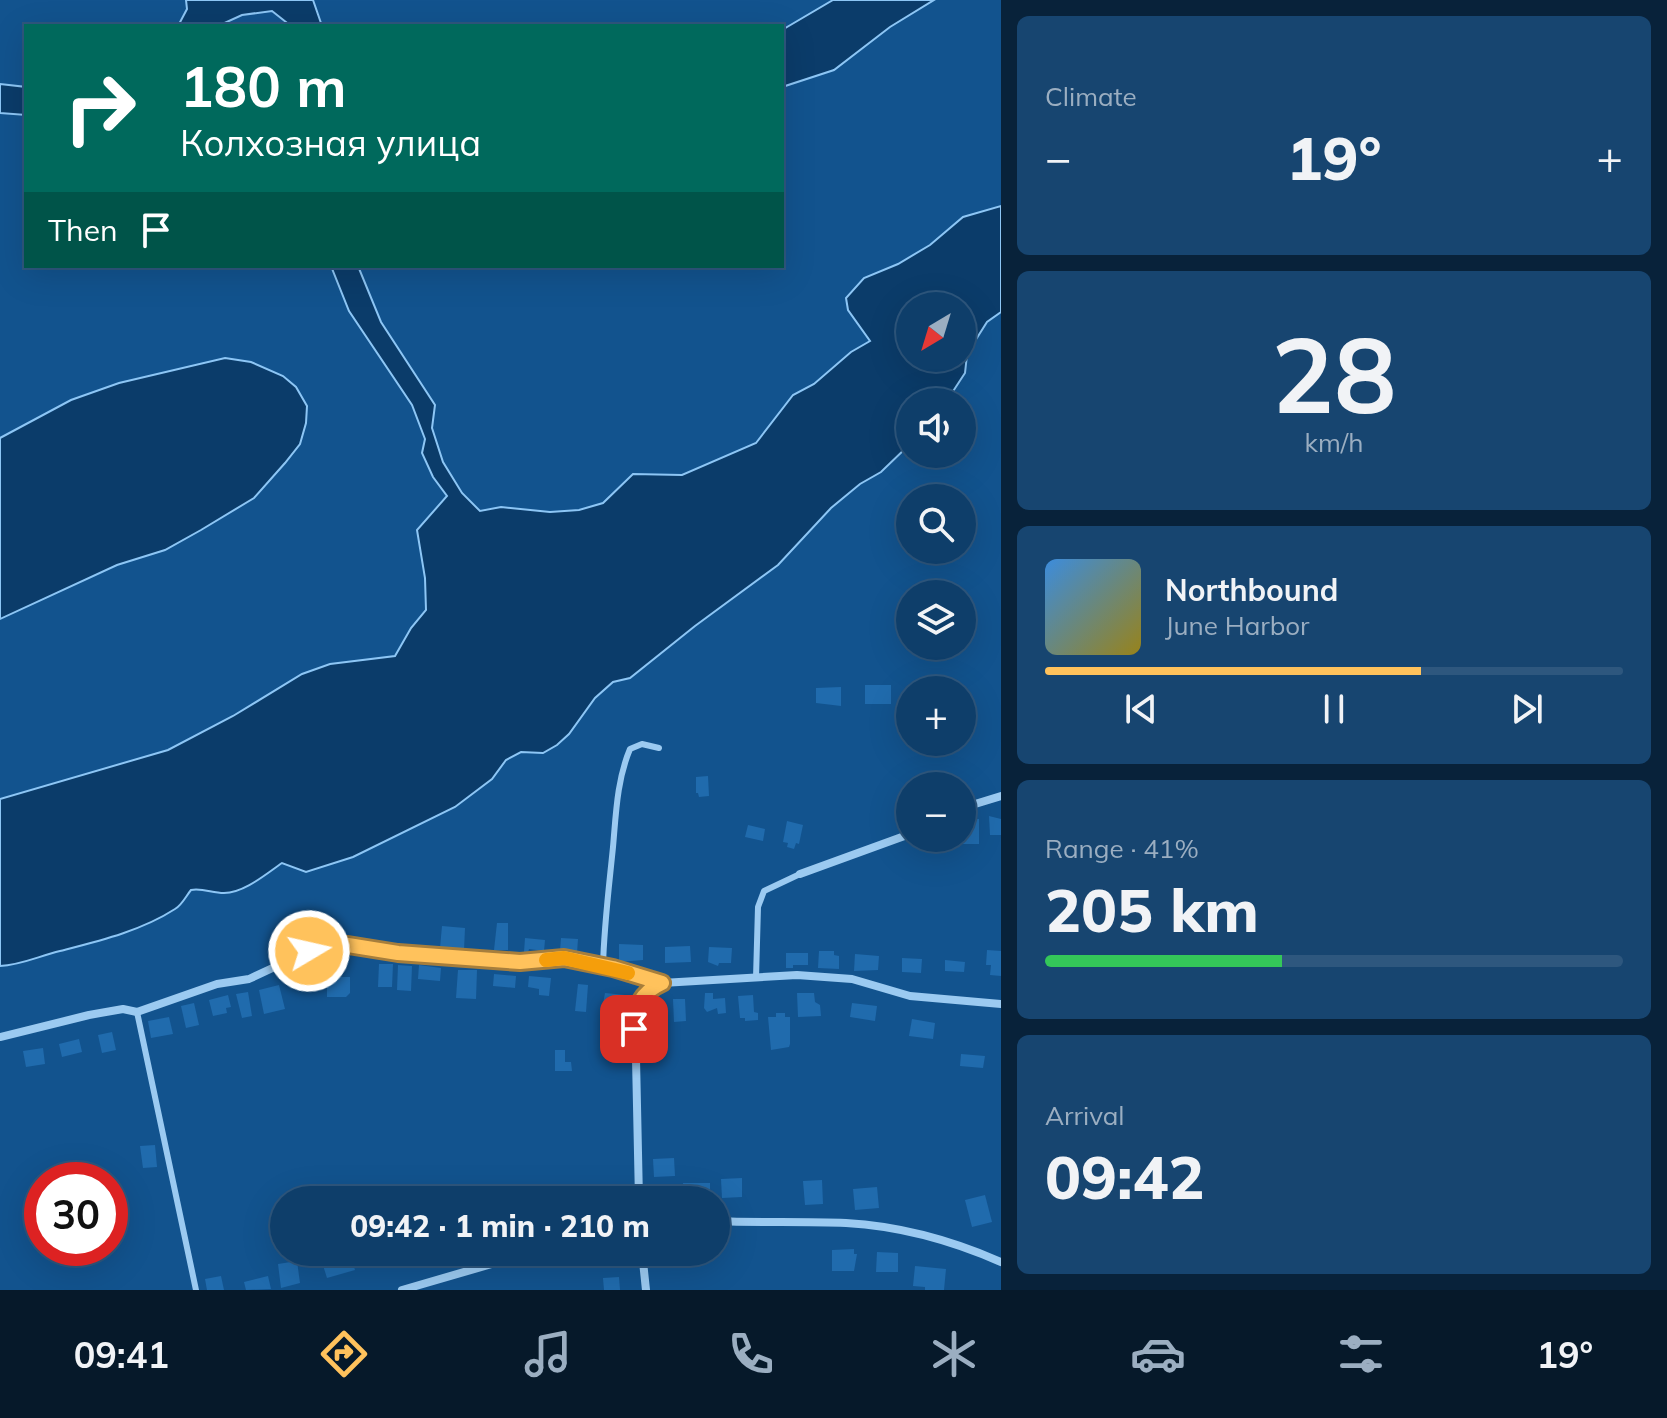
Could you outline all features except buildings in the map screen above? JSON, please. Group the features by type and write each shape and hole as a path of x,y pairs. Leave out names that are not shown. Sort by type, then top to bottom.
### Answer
{"street":[{"path":"976,804 1001,796"},
{"path":"800,874 896,839"},
{"path":"0,1037 89,1015 123,1009 137,1012 217,984 249,979 309,951 348,945 398,953 520,962 564,958 662,983 797,975 852,979 910,996 1001,1004"},
{"path":"639,1186 635,1011 639,999 650,988 662,983"},
{"path":"730,1221 846,1223 892,1229 942,1239 1001,1262"},
{"path":"402,1290 485,1266"},
{"path":"643,1266 646,1290"}],"lane":[{"path":"603,966 604,929 623,765 630,749 642,744 659,748"},
{"path":"756,978 758,907 764,891 800,874"},
{"path":"137,1012 196,1290"}],"water":[{"path":"186,0 313,0 321,24 288,24 272,11 242,15 222,24 179,24 187,9"},
{"path":"833,0 934,0 890,27 834,70 784,86 784,29"},
{"path":"0,84 24,87 24,115 0,113"},
{"path":"1001,206 1001,312 987,322 976,339 976,292 896,292 896,372 965,372 955,388 896,388 896,458 831,508 778,565 630,678 613,682 595,698 569,734 557,745 543,753 521,752 506,760 492,779 455,807 353,857 306,872 282,863 232,892 191,890 175,909 134,929 0,966 0,799 168,750 233,716 302,674 330,664 395,656 426,610 425,578 417,530 447,496 433,477 422,453 425,439 412,405 349,311 332,268 359,268 381,322 435,405 432,428 443,462 462,493 480,511 501,507 550,512 579,510 603,503 633,474 682,475 756,443 793,395 814,384 851,352 870,341 848,310 846,298 864,278 898,264 930,245 963,217"},
{"path":"225,358 251,362 283,376 296,387 307,406 300,444 285,463 254,498 165,550 117,565 0,619 0,438 71,400 119,383"}],"slow traffic":[{"path":"546,960 564,958 628,973"}],"route":[{"path":"309,951 348,945 398,953 520,962 564,958 613,968 662,983 650,988 639,999 634,1029"}]}
